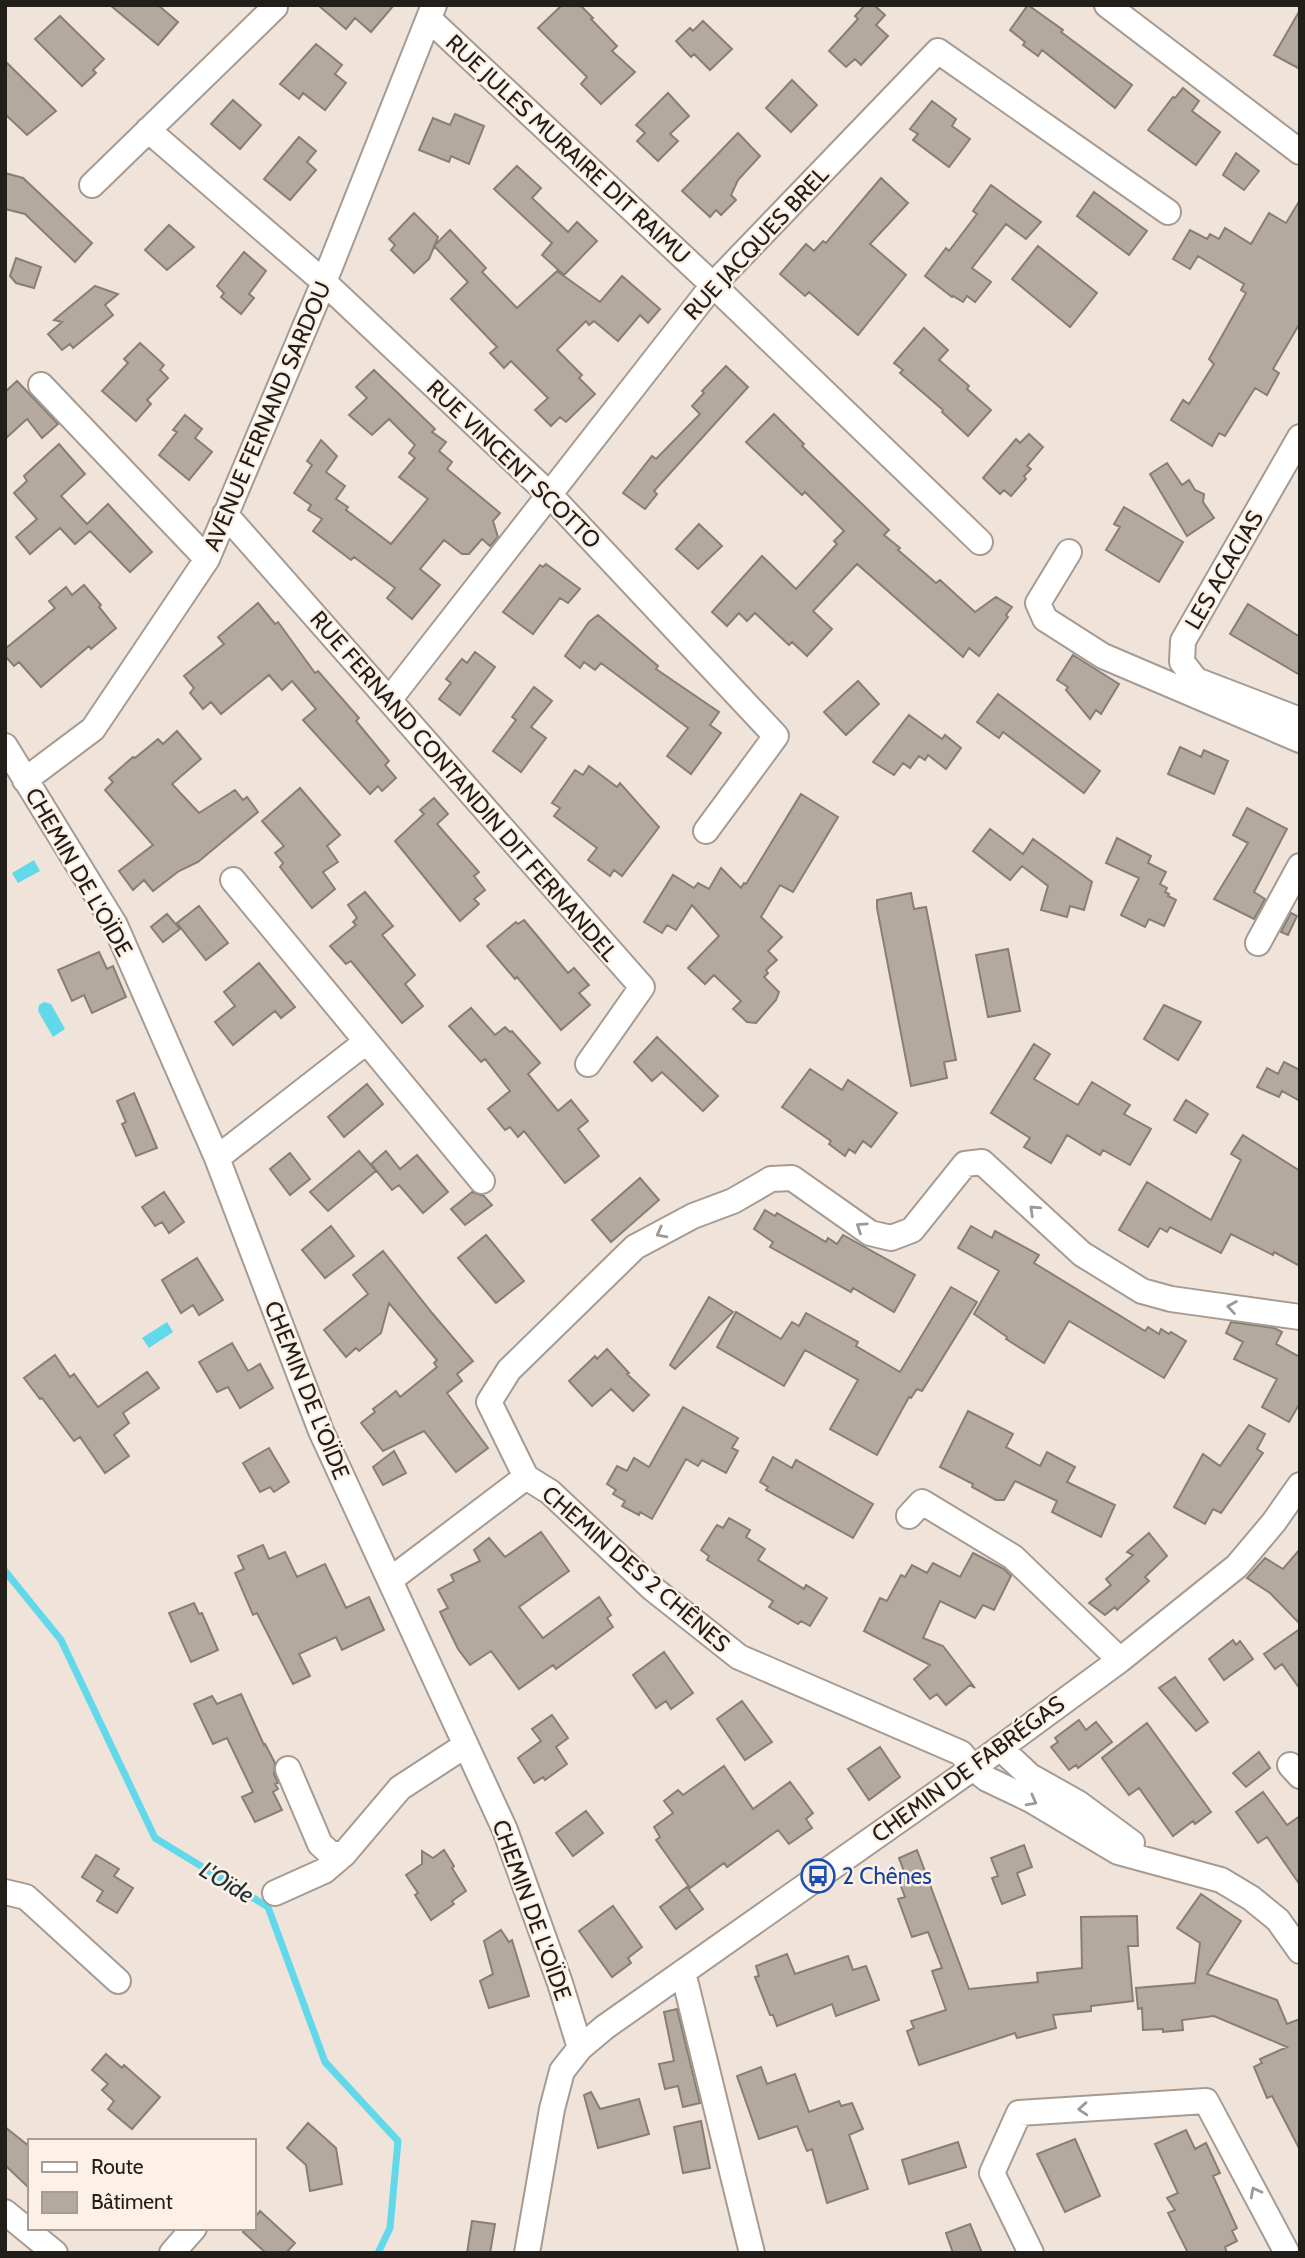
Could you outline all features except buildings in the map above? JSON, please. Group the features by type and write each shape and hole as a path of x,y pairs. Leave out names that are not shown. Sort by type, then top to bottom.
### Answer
{"street":[{"path":"1107,5 1300,152"},
{"path":"92,185 275,7"},
{"name":"AVENUE FERNAND SARDOU","path":"26,780 93,729 206,559 324,282 432,12"},
{"name":"RUE JULES MURAIRE DIT RAIMU","path":"432,12 980,542"},
{"name":"RUE JACQUES BREL","path":"389,700 713,285 938,51 1168,212"},
{"name":"RUE VINCENT SCOTTO","path":"148,130 324,282 551,495 776,736 706,831"},
{"path":"41,385 206,559"},
{"name":"LES ACACIAS","path":"1300,437 1183,641 1182,662 1196,680 1300,720"},
{"name":"RUE FERNAND CONTANDIN DIT FERNANDEL","path":"225,514 642,987 588,1064"},
{"path":"1069,552 1038,603 1045,619 1103,656 1300,740"},
{"name":"CHEMIN DE L'OÏDE","path":"5,746 115,925 217,1158 321,1431 505,1830 560,1983 580,2048"},
{"path":"1258,943 1300,866"},
{"path":"233,880 482,1181"},
{"path":"217,1158 366,1042"},
{"path":"526,1477 489,1402 509,1370 635,1247 693,1216 733,1201 771,1179 792,1178 870,1233 891,1238 912,1230 965,1164 982,1162 1082,1254 1142,1292 1171,1299 1300,1317"},
{"name":"CHEMIN DES 2 CHÊNES","path":"390,1580 526,1477 551,1492 652,1588 739,1657 961,1753 973,1768 988,1779 1031,1800 1118,1852 1221,1880 1251,1898 1278,1920 1300,1951"},
{"name":"CHEMIN DE FABRÉGAS","path":"527,2253 552,2109 562,2071 580,2048 1120,1660 1237,1566 1274,1522 1300,1485"},
{"path":"909,1516 922,1502 1013,1557 1120,1660"},
{"path":"275,1893 324,1871 344,1854 400,1787 466,1745"},
{"path":"1000,1748 1030,1776 1078,1803 1159,1863"},
{"path":"288,1769 320,1844 331,1854 344,1854"},
{"path":"5,1892 26,1897 118,1981"},
{"path":"683,1972 752,2253"},
{"path":"1031,2253 992,2173 1019,2113 1206,2101 1287,2253"},
{"path":"5,2212 55,2253"},
{"path":"172,2253 192,2230"}],"water":[{"path":"34,860 40,871 18,883 12,873"},
{"path":"44,1002 51,1004 65,1029 53,1037 38,1011 39,1005"},
{"path":"167,1322 173,1332 149,1348 142,1338"}],"waterway":[{"name":"L'Oïde","path":"5,1571 61,1640 155,1838 268,1907 325,2062 398,2141 390,2228 378,2253"}],"place":[{"name":"2 Chênes","path":"818,1876"}]}
